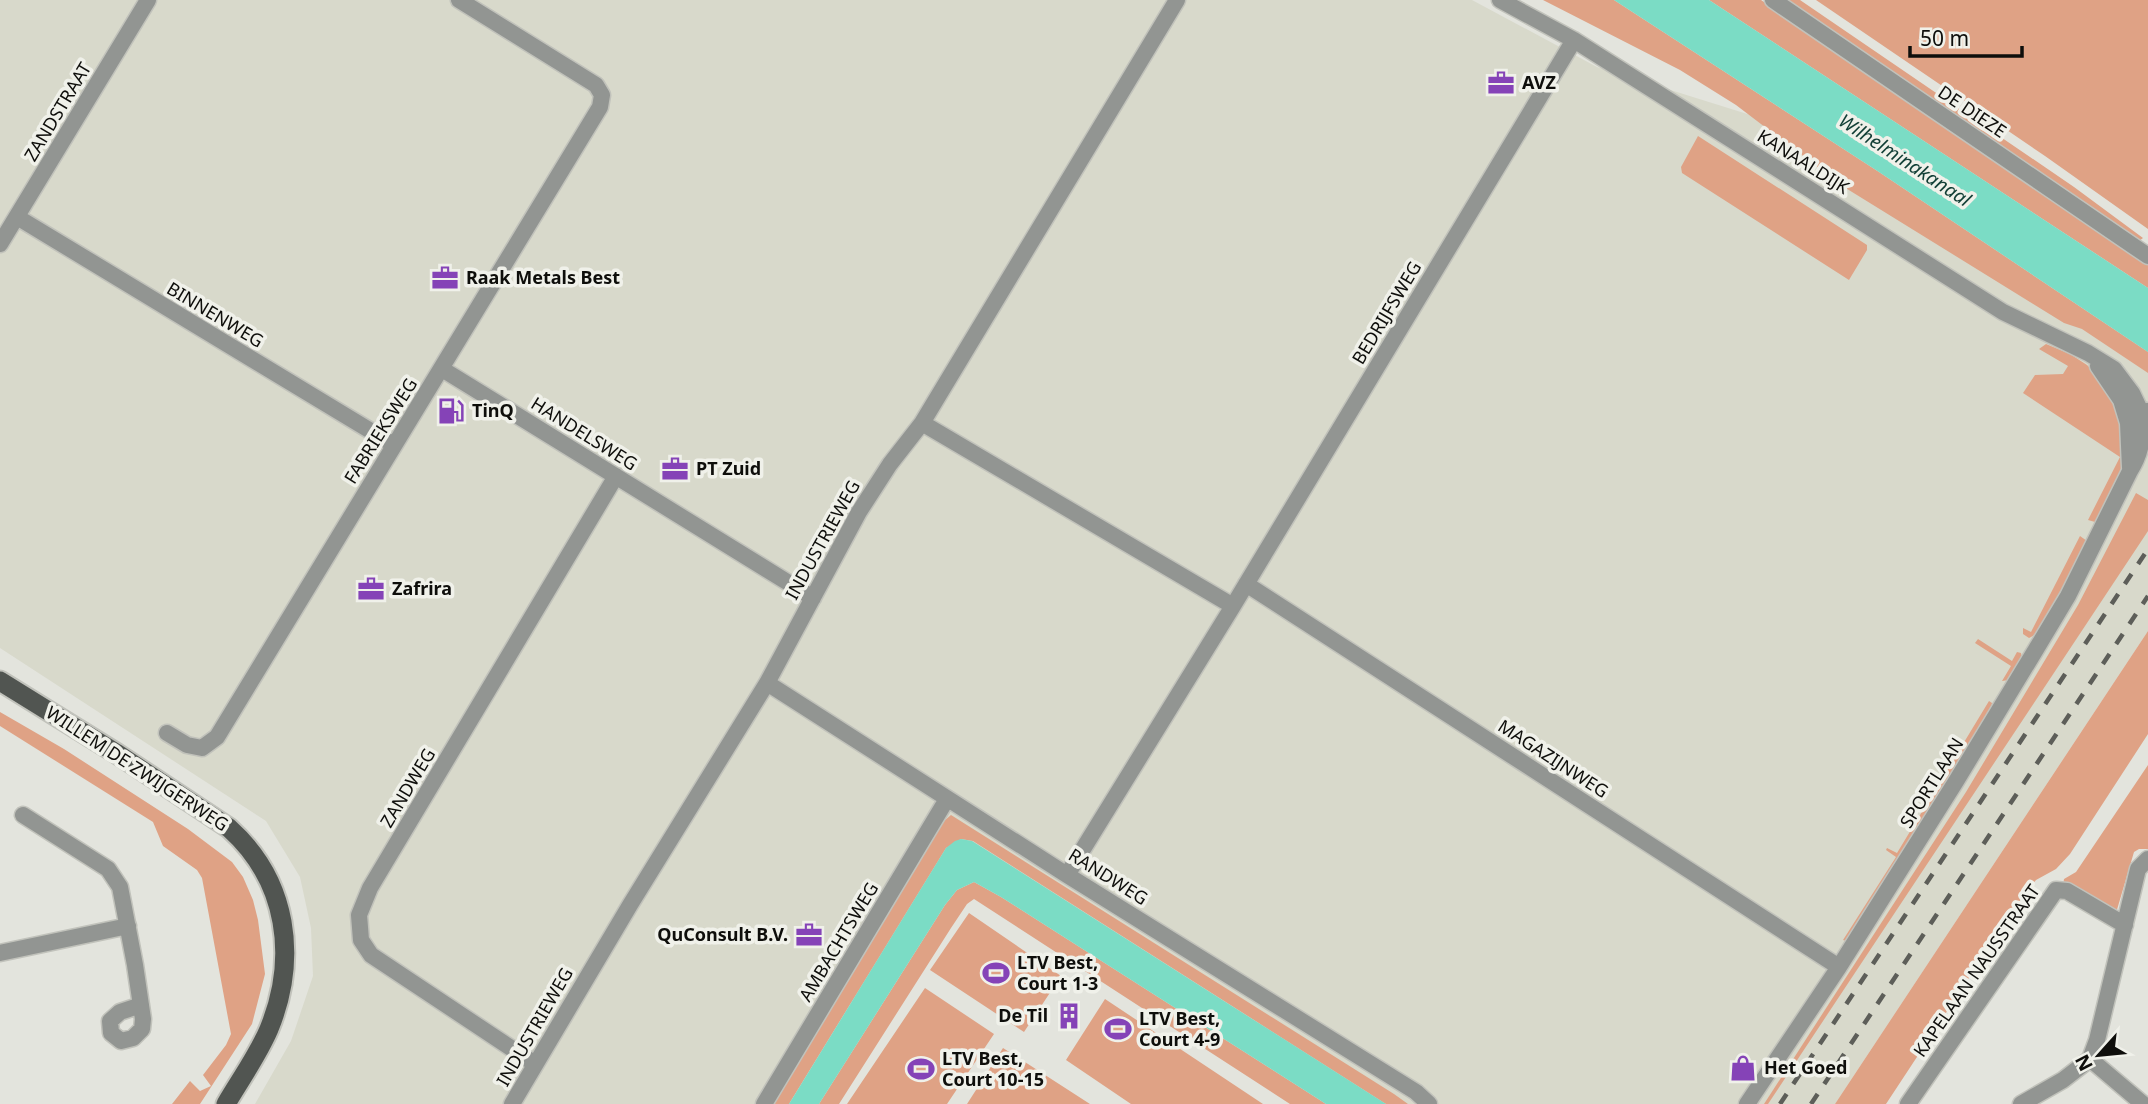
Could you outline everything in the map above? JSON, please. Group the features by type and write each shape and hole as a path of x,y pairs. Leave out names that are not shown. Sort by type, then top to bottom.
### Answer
{"main road":[{"name":"WILLEM DE ZWIJGERWEG","path":"0,681 229,828 264,869 281,916 285,942 285,974 268,1032 226,1104"}],"street":[{"name":"ZANDSTRAAT","path":"0,244 148,0"},
{"name":"FABRIEKSWEG","path":"167,733 187,746 202,748 217,737 601,104 601,95 596,85 459,0"},
{"name":"INDUSTRIEWEG","path":"512,1104 767,682 865,502 922,423 1177,0"},
{"name":"KANAALDIJK","path":"1500,0 1574,40 2003,312 2088,353 2114,369 2145,412 2146,429"},
{"name":"DE DIEZE","path":"1773,0 2148,256"},
{"name":"BEDRIJFSWEG","path":"1067,875 1233,606 1574,40"},
{"name":"BINNENWEG","path":"17,217 394,445"},
{"name":"KANAALDIJK","path":"2088,353 2121,400 2128,424"},
{"name":"HANDELSWEG","path":"442,369 813,598"},
{"path":"2128,424 2145,412"},
{"path":"922,423 1233,606"},
{"path":"2128,424 2146,429"},
{"name":"SPORTLAAN","path":"2128,424 2130,471"},
{"name":"SPORTLAAN","path":"1747,1104 1839,967 2068,596 2139,457 2146,429"},
{"name":"ZANDWEG","path":"536,1064 371,955 361,940 359,915 370,888 617,476"},
{"name":"MAGAZIJNWEG","path":"1246,584 1839,967"},
{"name":"RANDWEG","path":"767,682 1067,875 1416,1092 1429,1104"},
{"name":"AMBACHTSWEG","path":"764,1104 947,799"},
{"path":"23,815 108,869 120,887 141,1005"},
{"path":"2021,1104 2063,1080 2090,1059 2097,1040 2138,869 2148,859"},
{"name":"KAPELAAN NAUSSTRAAT","path":"1909,1104 2056,890 2067,891 2125,925"},
{"path":"0,953 128,926"},
{"path":"2090,1059 2143,1104"}],"shaded area":[{"path":"0,0 1472,0 1597,67 1824,138 2148,352 2148,631 1835,1104 1355,1104 966,859 769,1104 255,1104 291,1041 313,976 311,928 300,877 266,821 0,648"},
{"path":"1543,0 1614,0 1879,172 2148,352 2148,373 2082,329 2064,323 1844,187 1736,105 1680,70"},
{"path":"1709,0 1761,0 2148,264 2148,288"},
{"path":"1787,0 1800,0 2074,187 2143,238 2139,241"},
{"path":"1816,0 2148,0 2148,229 2045,156"},
{"path":"1698,136 1867,245 1867,250 1849,280 1682,173 1681,167"},
{"path":"2046,344 2087,365 2101,379 2122,417 2123,462 2116,485 2095,522 2088,520 2120,457 2023,393 2035,375 2063,374 2068,366 2039,349"},
{"path":"2136,493 2148,500 2148,531 1768,1104 1764,1104 1966,792 2078,605"},
{"path":"2080,536 2087,543 2069,579 2052,611 2029,638 2023,634 2023,628 2031,632"},
{"path":"2148,631 2148,734 2070,854 2056,869 2036,880 2021,899 1886,1104 1835,1104"},
{"path":"1978,639 2012,661 2017,652 2021,653 2022,658 2009,680 2002,681 2011,666 1975,643"},
{"path":"1989,701 1992,703 1990,713 1848,938 1843,940 1896,857 1886,850 1887,848 1897,853"},
{"path":"0,712 64,749 188,829 232,862 243,877 258,920 265,974 252,1024 200,1104 172,1104 190,1081 200,1091 211,1086 203,1075 231,1034 202,878 197,870 163,846 153,822 0,726"},
{"path":"2148,765 2148,849 2134,852 2116,913 2063,886 2064,879 2076,872"},
{"path":"951,815 1408,1104 1386,1104 973,841 961,839 946,848 789,1104 768,1104 944,821"},
{"path":"974,882 1326,1104 1290,1104 974,899 967,904 951,928 839,1104 819,1104 945,905 957,890"},
{"name":"LTV Best, Court 1-3","path":"969,913 1061,976 1024,1032 930,970"},
{"name":"LTV Best, Court 10-15","path":"925,988 994,1034 947,1104 847,1104"},
{"name":"LTV Best, Court 4-9","path":"1105,999 1263,1104 1131,1104 1066,1060"},
{"path":"1003,1048 1090,1104 967,1104"}],"water":[{"name":"Wilhelminakanaal","path":"1614,0 1709,0 2148,288 2148,352 1879,172"},
{"path":"961,839 972,841 1386,1104 1326,1104 974,882 957,890 945,905 819,1104 789,1104 946,848"}],"railway":[{"path":"1780,1104 2148,549"},
{"path":"1811,1104 2148,596"}],"place":[{"name":"AVZ","path":"1501,83"},
{"name":"Raak Metals Best","path":"445,278"},
{"name":"TinQ","path":"451,411"},
{"name":"PT Zuid","path":"675,469"},
{"name":"Zafrira","path":"371,589"},
{"name":"QuConsult B.V.","path":"809,935"},
{"name":"LTV Best, Court 1-3","path":"996,973"},
{"name":"De Til","path":"1069,1016"},
{"name":"LTV Best, Court 4-9","path":"1118,1029"},
{"name":"Het Goed","path":"1743,1068"},
{"name":"LTV Best, Court 10-15","path":"921,1069"}]}
